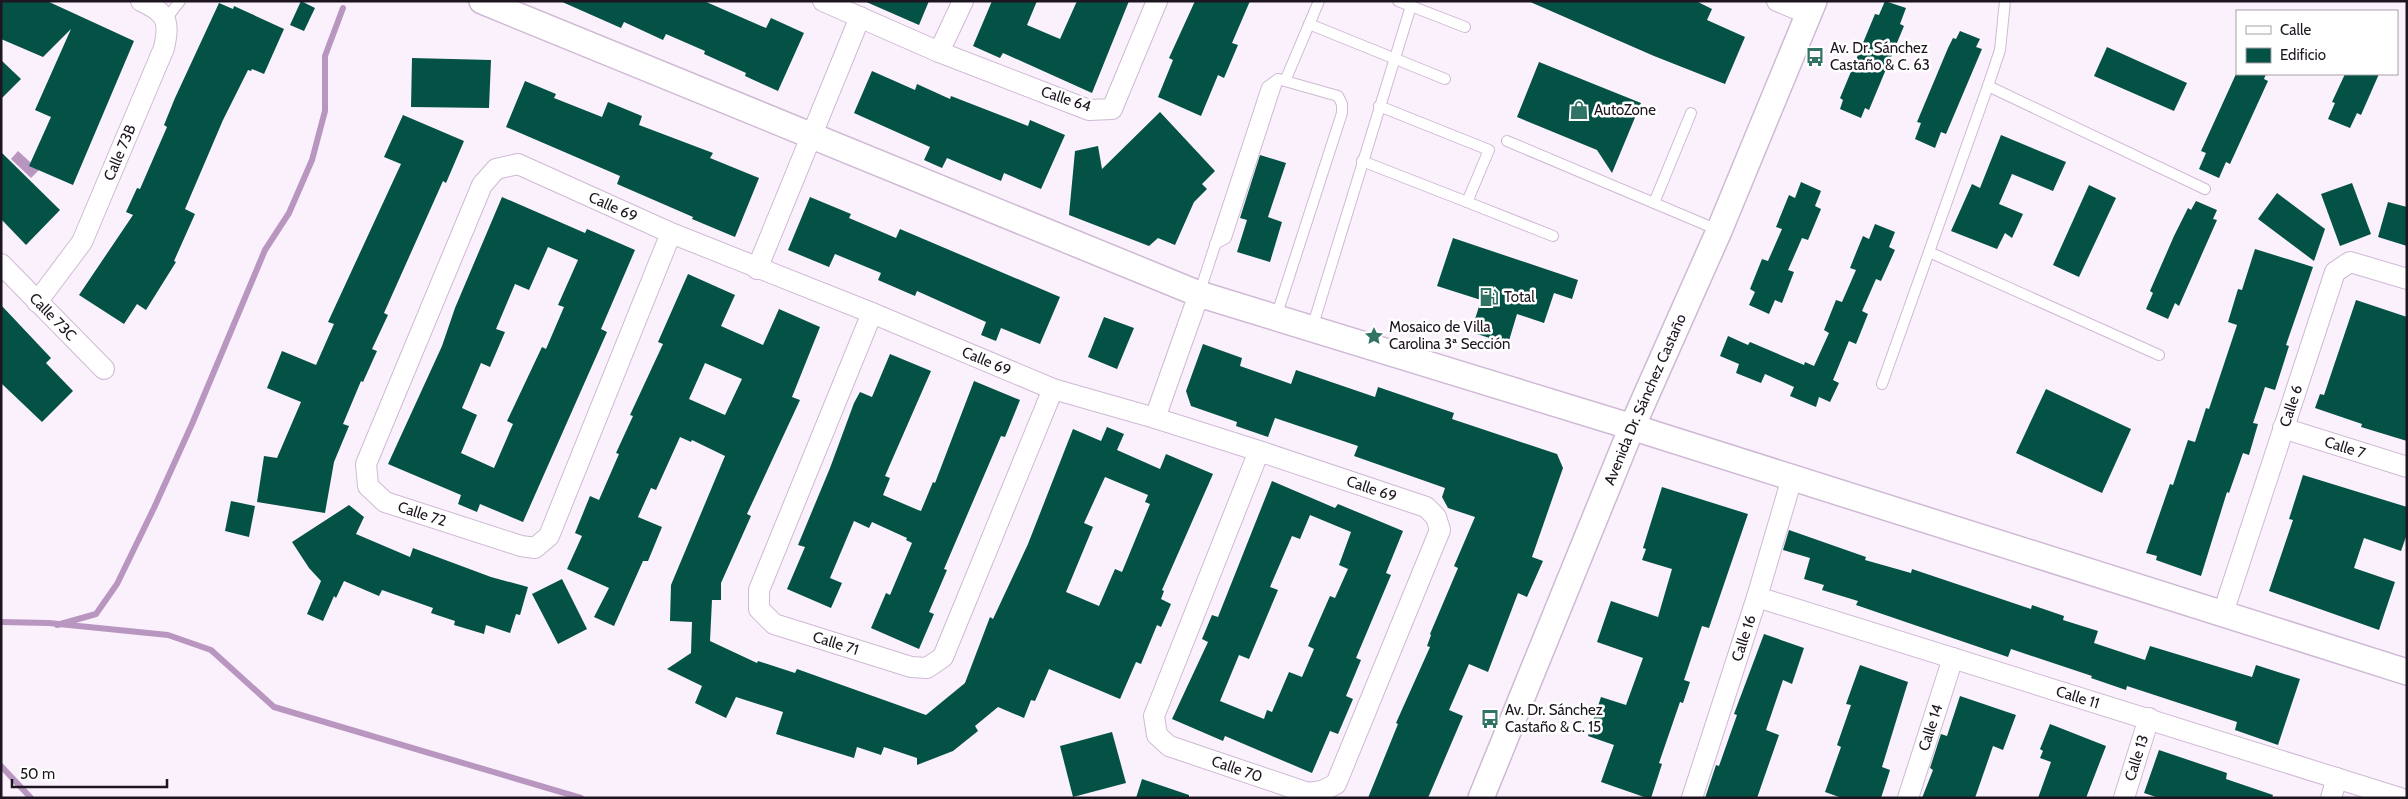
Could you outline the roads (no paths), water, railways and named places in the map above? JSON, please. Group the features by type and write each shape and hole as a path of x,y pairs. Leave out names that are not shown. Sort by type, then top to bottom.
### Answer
{"street":[{"path":"141,1 157,10 166,18"},
{"path":"482,1 1199,294 2407,672"},
{"name":"Calle 64","path":"823,1 939,52 1089,110 1112,109 1157,1"},
{"path":"939,52 963,1"},
{"path":"1777,1 1811,8"},
{"name":"Avenida Dr. Sánchez Castaño","path":"1481,798 1632,428 1719,231 1811,8"},
{"path":"757,269 860,17"},
{"name":"Calle 73B","path":"37,302 82,242 164,48 167,32 166,18"},
{"name":"Calle 72","path":"548,177 518,164 496,169 482,185 366,464 368,486 385,502 521,546 535,548 549,536 671,233"},
{"name":"Calle 69","path":"548,177 671,233 757,269 872,313 1053,389 1260,450 1426,507 1436,517"},
{"name":"Calle 6","path":"2223,613 2335,272 2350,262 2407,279"},
{"name":"Calle 73C","path":"1,264 104,369"},
{"path":"1155,418 1199,294"},
{"name":"Calle 71","path":"872,313 759,590 760,609 774,624 911,667 927,668 942,657 1053,389"},
{"name":"Calle 7","path":"2283,428 2407,467"},
{"name":"Calle 70","path":"1260,450 1154,716 1157,735 1169,746 1308,793 1322,791 1336,784 1440,530 1436,517"},
{"name":"Calle 16","path":"1692,798 1757,597 1792,478"},
{"name":"Calle 11","path":"1757,597 2150,718 2400,798"},
{"name":"Calle 14","path":"1908,798 1953,658"},
{"name":"Calle 13","path":"2124,798 2150,718"},
{"path":"2331,798 2337,778"}],"lane":[{"path":"166,18 180,1"},
{"path":"1199,294 1267,87 1282,80 1319,1"},
{"path":"1398,1 1465,27"},
{"path":"1882,384 2000,50 2002,2"},
{"path":"1312,328 1411,6"},
{"path":"1309,24 1445,79"},
{"path":"1276,318 1342,113 1342,104 1338,96 1282,80"},
{"path":"1988,86 2205,189"},
{"path":"1379,106 1489,150 1467,202"},
{"path":"1654,203 1691,113"},
{"path":"1507,140 1719,231"},
{"path":"1362,161 1553,236"},
{"path":"1929,252 2159,355"}],"waterway":[{"path":"57,625 96,614 117,584 154,508 192,424 265,250 289,213 312,160 325,111 325,56 343,8"},
{"path":"1,622 49,623 168,635 211,650 274,707 581,798"},
{"path":"1,766 31,798"}],"place":[{"name":"Av. Dr. Sánchez Castaño & C. 63","path":"1815,57"},
{"name":"AutoZone","path":"1579,110"},
{"name":"Total","path":"1489,297"},
{"name":"Mosaico de Villa Carolina 3ª Sección","path":"1374,336"},
{"name":"Av. Dr. Sánchez Castaño & C. 15","path":"1490,719"}]}
